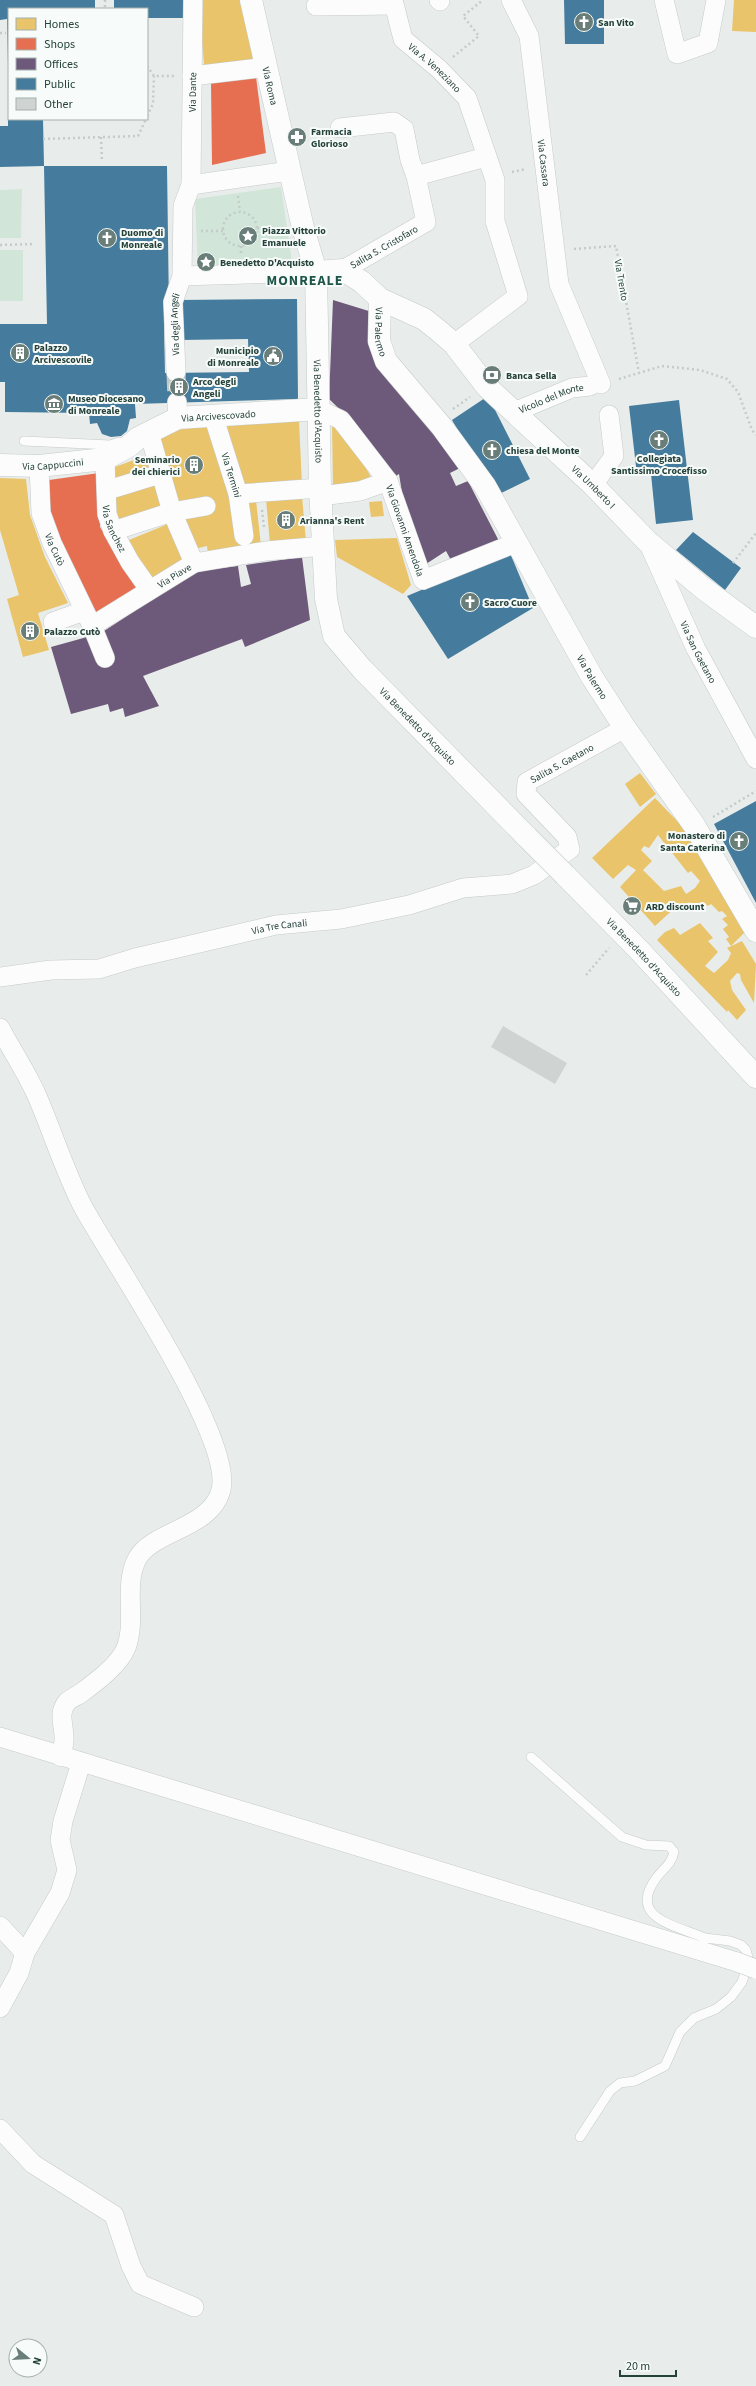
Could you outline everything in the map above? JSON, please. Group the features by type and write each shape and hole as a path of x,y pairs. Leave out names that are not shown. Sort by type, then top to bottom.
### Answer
{"street":[{"name":"Via Dante","path":"191,185 193,0"},
{"name":"Via Roma","path":"251,0 302,228"},
{"name":"Via Cassara","path":"511,0 529,36 537,87 544,167 559,284 596,385"},
{"path":"664,0 677,54 708,43 716,0"},
{"path":"316,6 358,2 393,3"},
{"name":"Via A. Veneziano","path":"393,3 403,39 439,69 467,98 495,180 495,221 518,296 454,344"},
{"path":"192,76 267,67"},
{"name":"Salita S. Cristofaro","path":"340,128 394,122 404,129 410,160 416,176 426,222 343,270"},
{"path":"416,176 486,157"},
{"path":"289,171 191,185 182,206 182,276 343,270"},
{"name":"Via Benedetto d'Acquisto","path":"302,228 316,272 320,492 326,599 334,636 362,670 639,950 756,1077"},
{"name":"Via Palermo","path":"343,270 362,282 380,299 379,341 386,361 436,420 485,486 518,542 592,677 625,728 694,825 756,931"},
{"name":"Via degli Angeli","path":"176,372 172,334 173,302 182,276"},
{"name":"Via Umberto I","path":"380,299 424,319 454,344 486,387 593,485 648,542 704,589 756,627"},
{"name":"Vicolo del Monte","path":"514,412 572,388 596,385"},
{"name":"Via Arcivescovado","path":"105,459 129,446 178,410 213,415 318,409"},
{"name":"Via Giovanni Amendola","path":"318,409 341,420 388,481 423,580 518,542"},
{"name":"Via Termini","path":"213,415 238,494 245,546"},
{"path":"593,485 614,456 609,415"},
{"path":"144,435 160,474 172,512 194,562"},
{"name":"Via Cappuccini","path":"0,464 39,466 105,459"},
{"name":"Via Sanchez","path":"105,459 108,490 107,514 113,532 130,562 149,589"},
{"name":"Via Cutò","path":"39,466 41,513 52,543 88,618"},
{"path":"108,490 160,474"},
{"path":"238,494 260,492 360,491 388,481"},
{"path":"113,532 172,512 206,506"},
{"name":"Via San Gaetano","path":"648,542 696,649 756,759"},
{"name":"Via Piave","path":"53,622 88,618 149,589 194,562 245,546 266,551 324,546"},
{"path":"88,618 105,658"},
{"name":"Salita S. Gaetano","path":"559,868 570,849 567,837 526,794 527,782 625,728"},
{"name":"Via Tre Canali","path":"0,977 51,970 99,969 136,958 276,925 341,919 409,905 462,888 512,884 534,875 559,868"},
{"path":"0,1028 36,1093 82,1205 188,1384 213,1441 220,1466 221,1489 212,1508 187,1526 154,1544 138,1558 131,1575 131,1627 125,1649 113,1666 81,1694 66,1703 61,1718 64,1740 61,1757"},
{"path":"0,1737 81,1763 703,1944 737,1962 756,1969"},
{"path":"0,2008 19,1973 25,1953 60,1893 67,1870 60,1840 63,1820 81,1763"},
{"path":"0,1926 25,1953"},
{"path":"0,2129 33,2164 114,2215 131,2266 140,2284 194,2307"}],"lane":[{"path":"24,441 110,445 144,435"},
{"path":"531,1757 622,1836 646,1845 669,1846 674,1852 672,1860 657,1877 648,1892 646,1902 650,1911 660,1919 703,1944 730,1941 741,1945 746,1950 749,1961 742,1982 731,1997 716,2009 694,2018 680,2032 665,2066 636,2081 620,2083 610,2091 580,2137"}],"path":[{"path":"439,69 479,36 463,16 483,0"},
{"path":"0,33 6,33"},
{"path":"148,67 154,76 153,104 148,114"},
{"path":"154,76 192,76"},
{"path":"43,139 138,136 145,120"},
{"path":"101,137 102,162"},
{"path":"495,180 515,171 544,167"},
{"path":"240,212 250,215 256,223 257,228 251,242 241,246 232,243 224,231 224,226 229,216 240,212"},
{"path":"257,228 302,228"},
{"path":"0,245 35,244"},
{"name":"Via Trento","path":"555,250 616,246 639,373 662,366 700,370 727,379 738,392 752,430 756,435"},
{"path":"436,420 486,387"},
{"path":"260,492 266,551"},
{"path":"732,563 756,533"},
{"path":"707,821 756,791"},
{"path":"586,975 608,949"}],"green space":[{"path":"281,187 293,268 198,271 195,199"},
{"path":"22,189 21,238 0,238 0,190"},
{"path":"0,250 23,250 23,301 0,301"}],"building: Homes":[{"path":"199,0 245,0 255,62 216,69 204,65"},
{"path":"734,0 756,0 756,32 732,31"},
{"path":"299,421 302,485 246,488 223,426"},
{"path":"211,423 245,500 256,500 261,546 208,554 207,546 194,549 178,508 158,434"},
{"path":"332,425 342,425 372,479 333,486"},
{"path":"145,456 151,472 112,484 112,468"},
{"path":"0,478 26,479 30,515 45,557 68,603 38,613 49,650 23,657 7,599 19,595 0,530"},
{"path":"155,485 164,509 117,525 113,496"},
{"name":"Arianna's Rent","path":"302,496 306,541 270,544 266,499"},
{"path":"382,501 384,516 371,517 369,502"},
{"path":"168,524 184,560 151,582 124,542"},
{"path":"397,538 411,585 403,594 337,557 335,540"},
{"path":"640,773 656,794 640,807 625,784"},
{"path":"655,798 681,825 707,862 746,931 731,946 726,939 729,937 723,929 728,925 722,919 727,916 722,911 719,912 711,904 708,906 704,903 692,912 689,908 690,902 679,908 678,905 655,926 620,887 636,870 628,865 613,879 592,858","holes":["658,835 688,873 691,871 700,881 695,888 686,894 681,886 664,891 643,870 652,861 641,850 644,846 649,848"]},
{"path":"700,923 713,938 708,941 718,952 705,966 714,973 728,960 731,953 727,948 742,941 756,964 754,1003 741,980 740,974 737,973 730,981 732,990 746,1010 737,1020 728,1010 727,1012 657,940 665,932 674,928 680,935"}],"building: Shops":[{"path":"256,77 266,153 212,165 211,83"},
{"path":"99,473 100,527 139,590 95,616 49,518 49,480"}],"building: Offices":[{"path":"333,300 372,312 373,351 460,468 450,473 456,486 468,481 500,543 453,564 446,551 426,564 405,511 399,474 394,477 356,425 329,399"},
{"path":"302,557 310,620 245,647 242,639 143,676 159,706 125,717 123,708 110,712 108,704 71,714 51,647 87,637 101,667 113,662 101,633 196,571 238,566 241,587 251,584 246,565"}],"building: Public":[{"path":"0,0 95,0 95,8 8,8 8,64 7,19 0,20"},
{"path":"114,0 183,0 183,18 148,18 148,8 114,8"},
{"name":"San Vito","path":"564,0 604,0 604,44 565,44"},
{"path":"8,120 43,120 44,166 0,167 0,126 8,126"},
{"name":"Duomo di Monreale","path":"44,166 167,166 169,310 164,327 165,373 249,372 248,339 180,340 179,300 297,299 298,399 135,404 136,418 130,419 127,431 121,436 111,437 102,434 97,423 90,424 89,413 5,412 5,382 0,382 0,324 47,324"},
{"name":"chiesa del Monte","path":"488,396 530,479 495,496 452,420"},
{"name":"Collegiata Santissimo Crocefisso","path":"679,400 693,520 656,524 651,474 637,475 629,406"},
{"path":"693,532 741,568 725,590 676,550"},
{"name":"Sacro Cuore","path":"510,553 533,608 448,659 407,596"},
{"name":"Monastero di Santa Caterina","path":"756,801 756,903 714,824"}],"building: Other":[{"path":"503,1026 567,1063 555,1084 491,1047"}],"tunnel":[{"path":"176,372 177,402"}],"place":[{"name":"San Vito","path":"584,22"},
{"name":"Farmacia Glorioso","path":"297,137"},
{"name":"Piazza Vittorio Emanuele","path":"248,236"},
{"name":"Duomo di Monreale","path":"107,238"},
{"name":"Benedetto D'Acquisto","path":"206,262"},
{"name":"Palazzo Arcivescovile","path":"20,353"},
{"name":"Municipio di Monreale","path":"273,356"},
{"name":"Banca Sella","path":"492,375"},
{"name":"Arco degli Angeli","path":"179,387"},
{"name":"Museo Diocesano di Monreale","path":"54,404"},
{"name":"Collegiata Santissimo Crocefisso","path":"659,440"},
{"name":"chiesa del Monte","path":"492,450"},
{"name":"Seminario dei chierici","path":"194,465"},
{"name":"Arianna's Rent","path":"286,520"},
{"name":"Sacro Cuore","path":"470,602"},
{"name":"Palazzo Cutò","path":"30,631"},
{"name":"Monastero di Santa Caterina","path":"739,841"},
{"name":"ARD discount","path":"632,906"}],"district":[{"name":"MONREALE","path":"305,280"}]}
